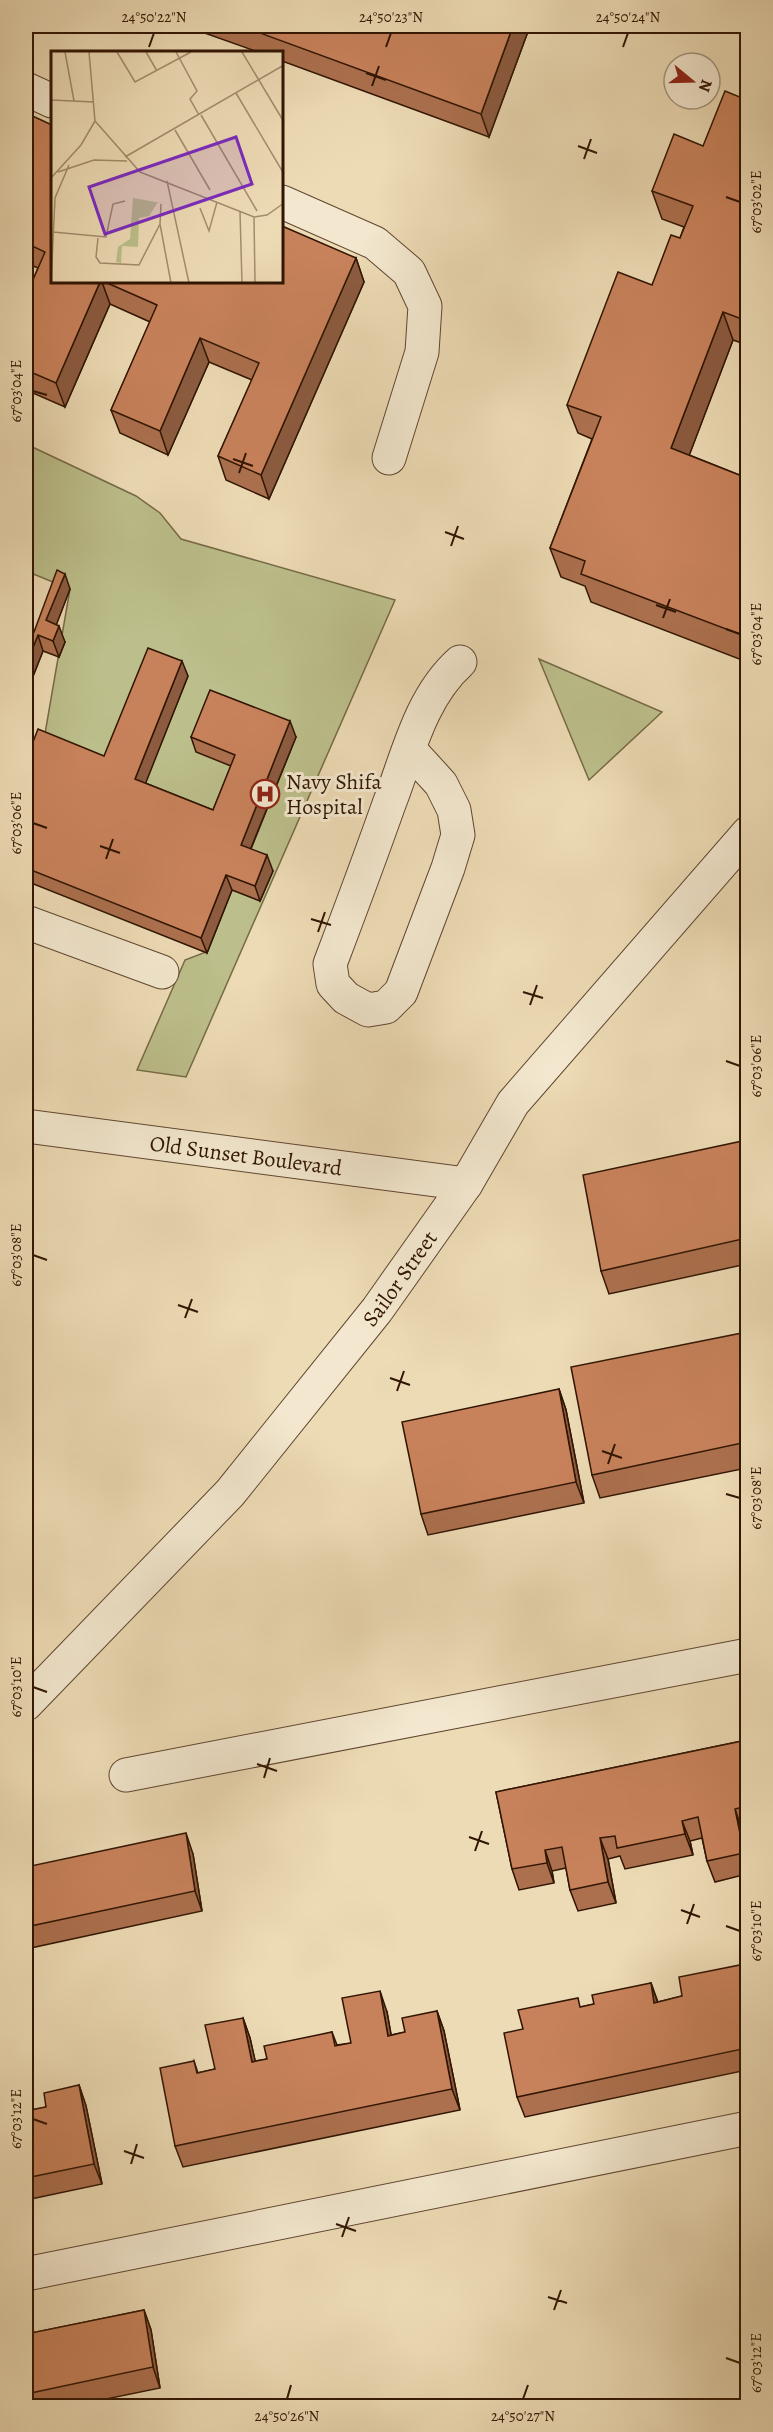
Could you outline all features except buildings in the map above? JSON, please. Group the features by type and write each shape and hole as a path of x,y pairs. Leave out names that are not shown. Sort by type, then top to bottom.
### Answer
{"street":[{"path":"26,89 51,101"},
{"path":"284,203 375,243 409,272 425,306 422,352 389,458"},
{"path":"410,750 441,784 454,810 458,835 448,868 401,992 386,1007 368,1010 346,998 333,984 330,964 410,750 429,700 444,676 460,662"},
{"name":"Sailor Street","path":"26,1704 230,1493 377,1310 466,1184 513,1103 747,833"},
{"path":"26,922 162,972"},
{"name":"Old Sunset Boulevard","path":"26,1126 466,1184"},
{"path":"126,1775 747,1655"},
{"path":"26,2274 747,2128"}],"green space":[{"path":"26,444 136,496 160,513 181,539 395,600 186,1077 137,1070 185,960 206,952 43,745 70,589 26,571"},
{"path":"539,659 662,712 589,780"}],"place":[{"name":"Navy Shifa Hospital","path":"265,794"}]}
